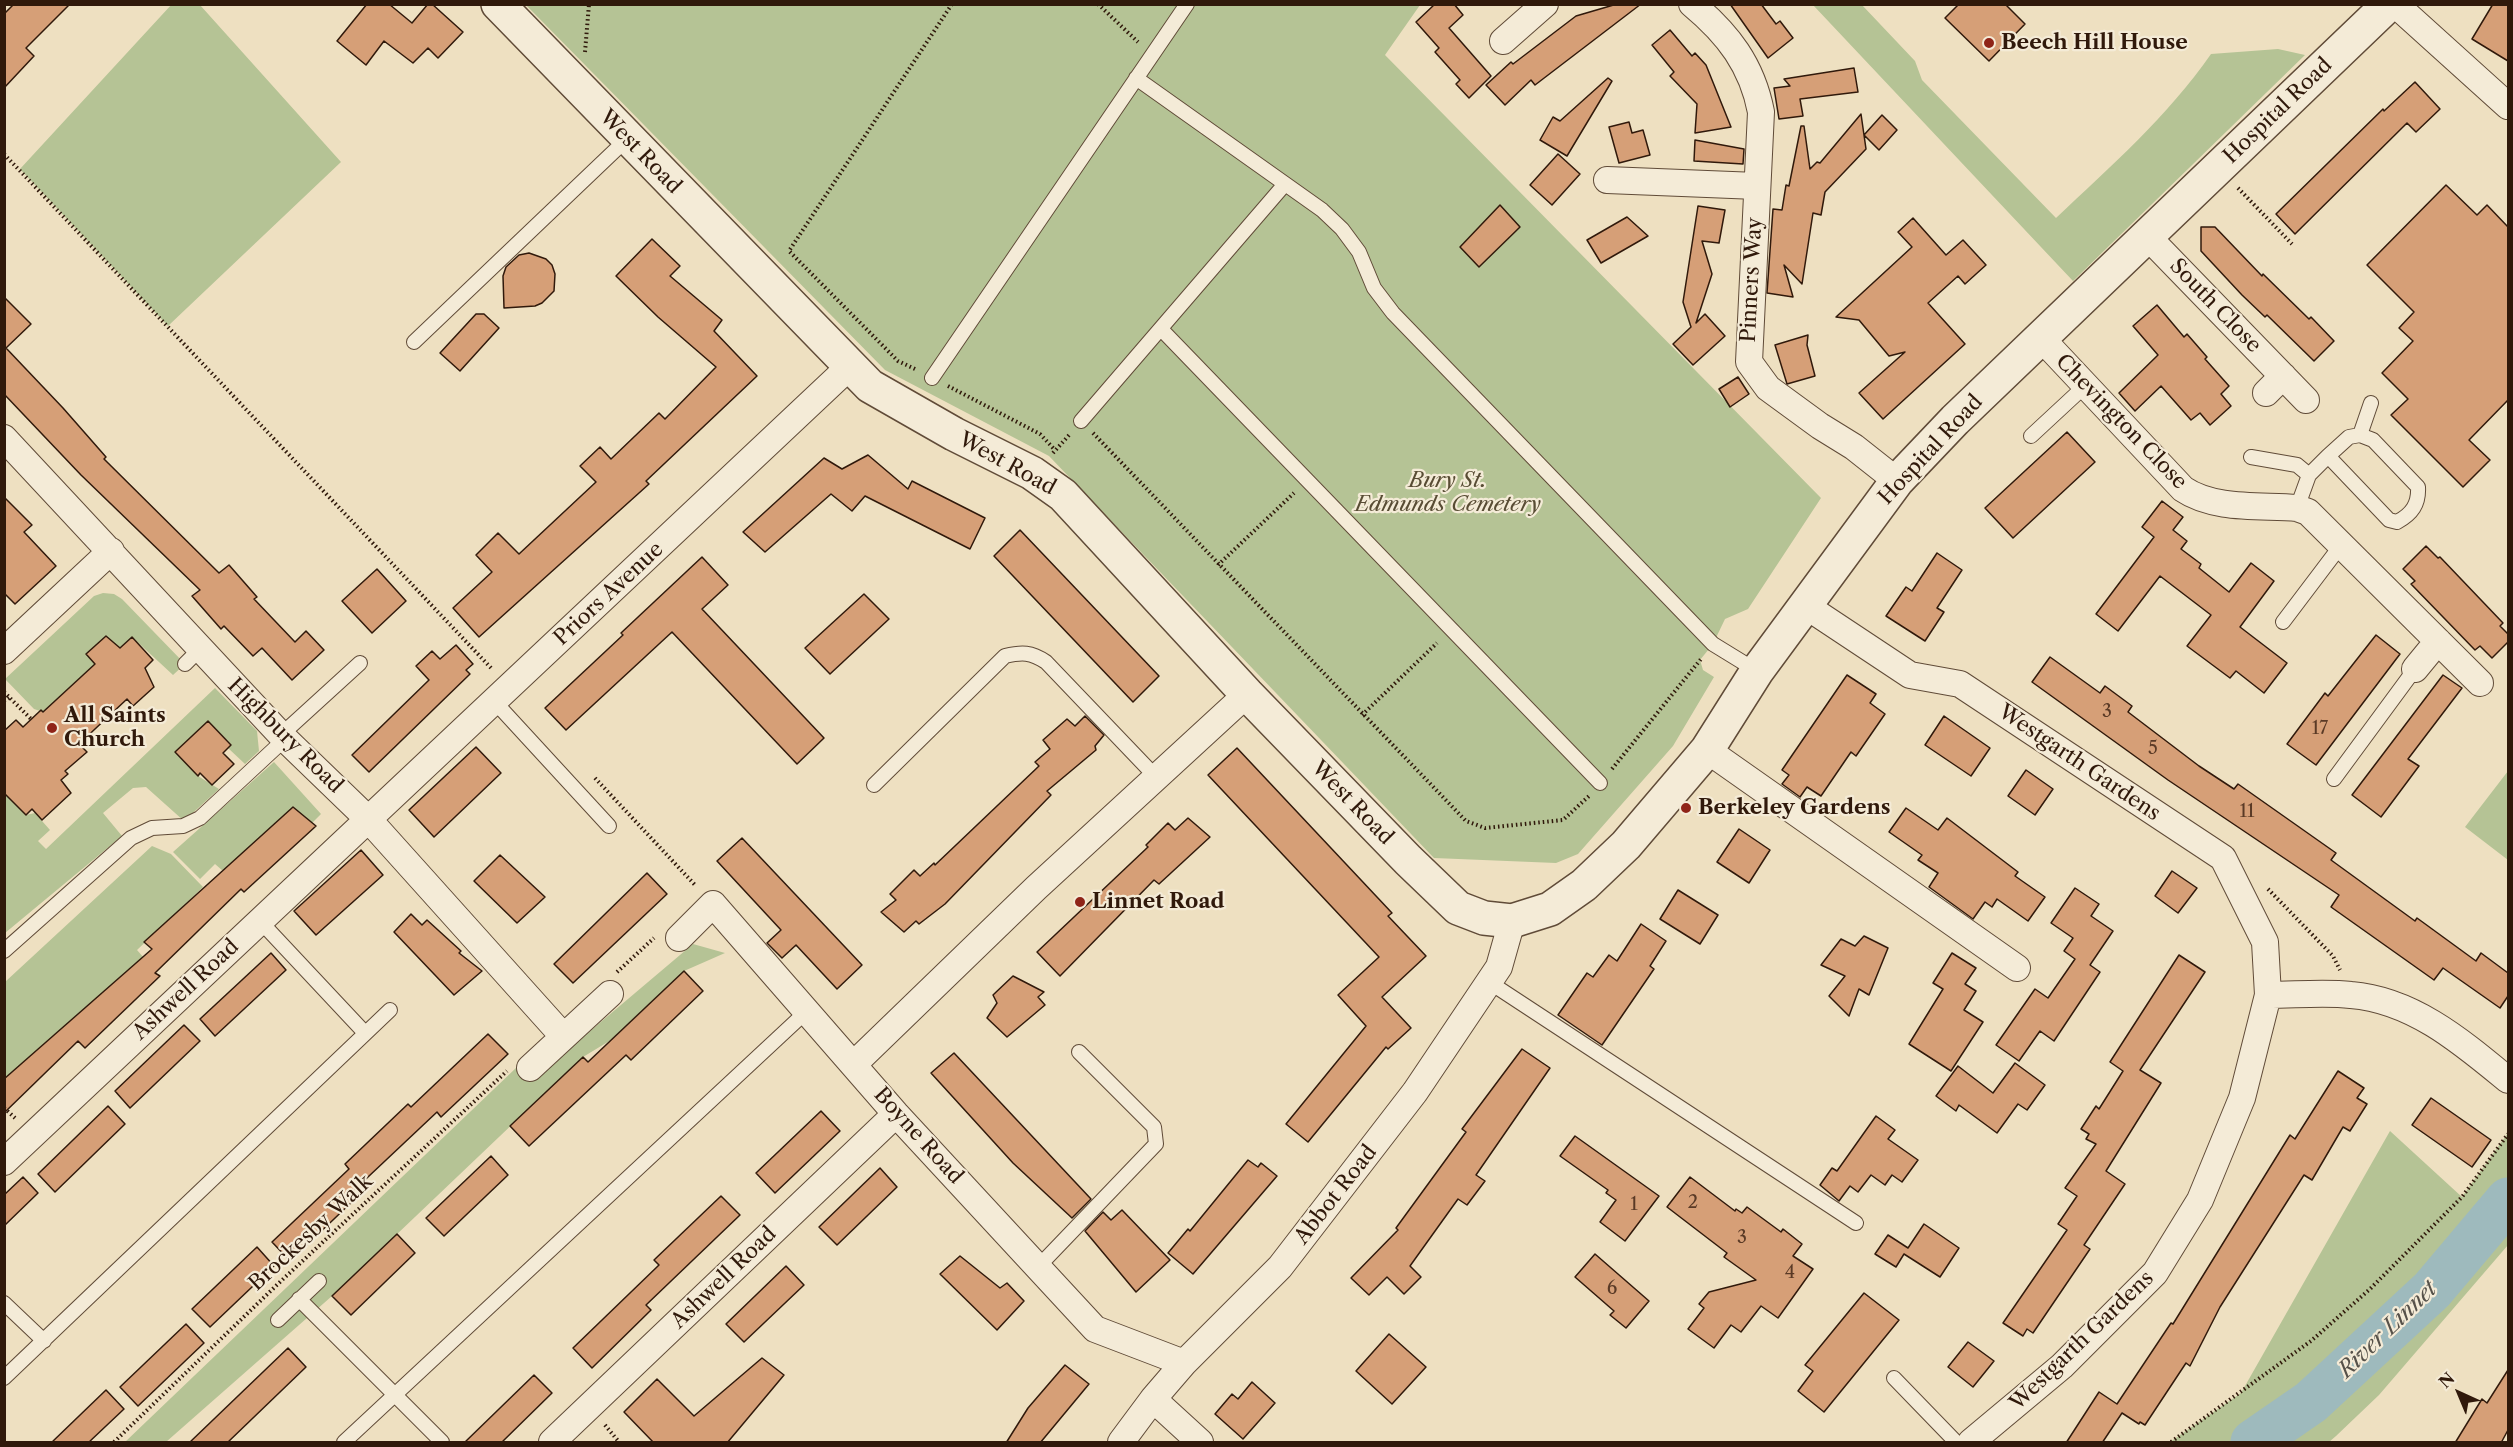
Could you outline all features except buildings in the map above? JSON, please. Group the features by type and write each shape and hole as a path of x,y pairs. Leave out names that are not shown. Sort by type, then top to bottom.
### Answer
{"street":[{"name":"West Road","path":"498,4 870,386 954,434 1032,473 1063,495 1246,694 1458,908 1484,918 1512,921"},
{"name":"Pinners Way","path":"1692,4 1726,35 1746,63 1756,87 1761,112 1749,362 1768,388 1820,426 1854,447 1897,481"},
{"name":"Hospital Road","path":"1512,921 1550,909 1584,885 1626,845 1707,750 1757,671 1897,481 1954,420 2389,4"},
{"path":"2395,4 2508,106"},
{"path":"1503,41 1528,10"},
{"path":"1607,180 1757,186"},
{"name":"South Close","path":"2147,236 2274,385 2306,400"},
{"name":"Chevington Close","path":"2041,338 2183,489 2197,498 2215,502 2298,508 2318,519 2480,682"},
{"name":"Priors Avenue","path":"369,820 849,367"},
{"name":"Highbury Road","path":"4,438 111,550 193,656 283,737 369,820 563,1036"},
{"path":"4,651 111,550"},
{"name":"Westgarth Gardens","path":"1806,606 1910,675 1960,684 2223,858 2265,942 2268,994 2242,1098 2200,1200 2155,1274 2062,1366 1971,1443"},
{"path":"2415,669 2438,641"},
{"path":"854,1064 1246,694"},
{"path":"1707,750 2018,968"},
{"name":"Ashwell Road","path":"4,1162 369,820"},
{"path":"679,938 713,904"},
{"name":"Boyne Road","path":"713,904 896,1114 1095,1329 1184,1363"},
{"name":"Abbot Road","path":"1121,1443 1153,1399 1184,1363 1280,1267 1421,1084 1499,967 1512,921"},
{"path":"530,1068 610,994"},
{"path":"2268,994 2353,995 2415,1012 2470,1049 2508,1080"},
{"name":"Ashwell Road","path":"552,1443 896,1114"},
{"path":"1153,1399 1200,1443"}],"lane":[{"path":"932,378 1186,4"},
{"path":"1136,78 1322,210 1342,229 1359,252 1374,288 1393,313 1713,644 1757,671"},
{"path":"414,342 627,139"},
{"path":"1081,421 1285,184"},
{"path":"1161,329 1600,783"},
{"path":"2031,436 2085,385"},
{"path":"2360,435 2371,403"},
{"path":"2298,508 2309,475 2328,456 2349,437 2360,435 2373,440 2418,487 2419,498 2415,507 2405,518 2397,522 2389,520 2328,456"},
{"path":"2251,456 2297,465 2309,475"},
{"path":"2283,622 2342,544"},
{"path":"874,785 1005,656 1021,652 1032,653 1046,662 1156,777"},
{"path":"4,951 131,838 152,828 183,826 200,818 360,663"},
{"path":"2334,779 2415,669"},
{"path":"502,694 609,825"},
{"path":"260,921 365,1033"},
{"path":"1489,982 1856,1223"},
{"path":"4,1378 390,1010"},
{"path":"344,1443 807,1011"},
{"path":"1038,1267 1156,1144 1154,1127 1080,1052"},
{"path":"278,1320 319,1281"},
{"path":"299,1299 442,1443"},
{"path":"4,1303 44,1341"},
{"path":"1894,1378 1956,1443"}],"path":[{"path":"585,54 589,4"},
{"path":"952,4 789,251 898,361 1040,434 1055,450"},
{"path":"1098,4 1152,55"},
{"path":"4,154 502,694"},
{"path":"2218,168 2292,244"},
{"path":"1032,473 1081,421 1466,821 1485,828 1563,820 1579,808 1713,644"},
{"path":"1218,565 1308,479"},
{"path":"1362,715 1451,630"},
{"path":"4,692 31,719"},
{"path":"4,702 10,697"},
{"path":"591,774 713,904"},
{"path":"2263,885 2333,956 2353,995"},
{"path":"610,994 606,982 654,938 679,938"},
{"name":"Brockesby Walk","path":"114,1443 290,1273 521,1058 530,1068"},
{"path":"2171,1443 2311,1341 2370,1288 2463,1197 2508,1134"},
{"path":"603,1422 619,1443"}],"green space":[{"path":"172,4 200,5 341,162 168,326 20,169"},
{"name":"Bury St. Edmunds Cemetery","path":"526,5 1420,5 1385,55 1821,498 1748,609 1725,619 1713,644 1700,660 1703,670 1714,677 1673,746 1578,854 1556,863 1434,858 1049,456 885,370"},
{"path":"1813,5 1862,5 1915,61 1922,80 2056,218 2157,120 2211,54 2278,49 2305,55 2073,281"},
{"path":"103,593 114,594 122,599 185,664 173,675 132,637 120,648 113,644 95,664 43,712 34,709 5,679 94,596"},
{"path":"215,688 257,731 259,751 245,764 228,748 231,744 208,721 175,752 198,776 219,789 184,821 146,787 133,788 103,813 122,836 5,933 4,793 26,815 35,813 50,830 38,841 46,849"},
{"path":"274,762 321,814 312,823 223,871 215,864 200,879 173,852"},
{"path":"2508,771 2508,860 2465,827"},
{"path":"152,846 171,854 203,887 137,950 144,958 5,1079 5,982"},
{"path":"693,944 725,953 684,971 611,1040 583,1057 332,1296 166,1442 125,1442 517,1067 531,1081"},
{"path":"2390,1131 2462,1197 2508,1133 2508,1199 2280,1424 2252,1442 2170,1442 2241,1393"},
{"path":"2508,1213 2508,1245 2379,1395 2336,1436 2329,1442 2267,1442 2334,1393 2366,1366 2455,1277"}],"waterway":[{"name":"River Linnet","path":"2253,1442 2311,1402 2432,1290 2508,1200"}],"place":[{"name":"Beech Hill House","path":"1989,43"},
{"name":"All Saints Church","path":"52,728"},
{"name":"Berkeley Gardens","path":"1686,808"},
{"name":"Linnet Road","path":"1080,902"}]}
